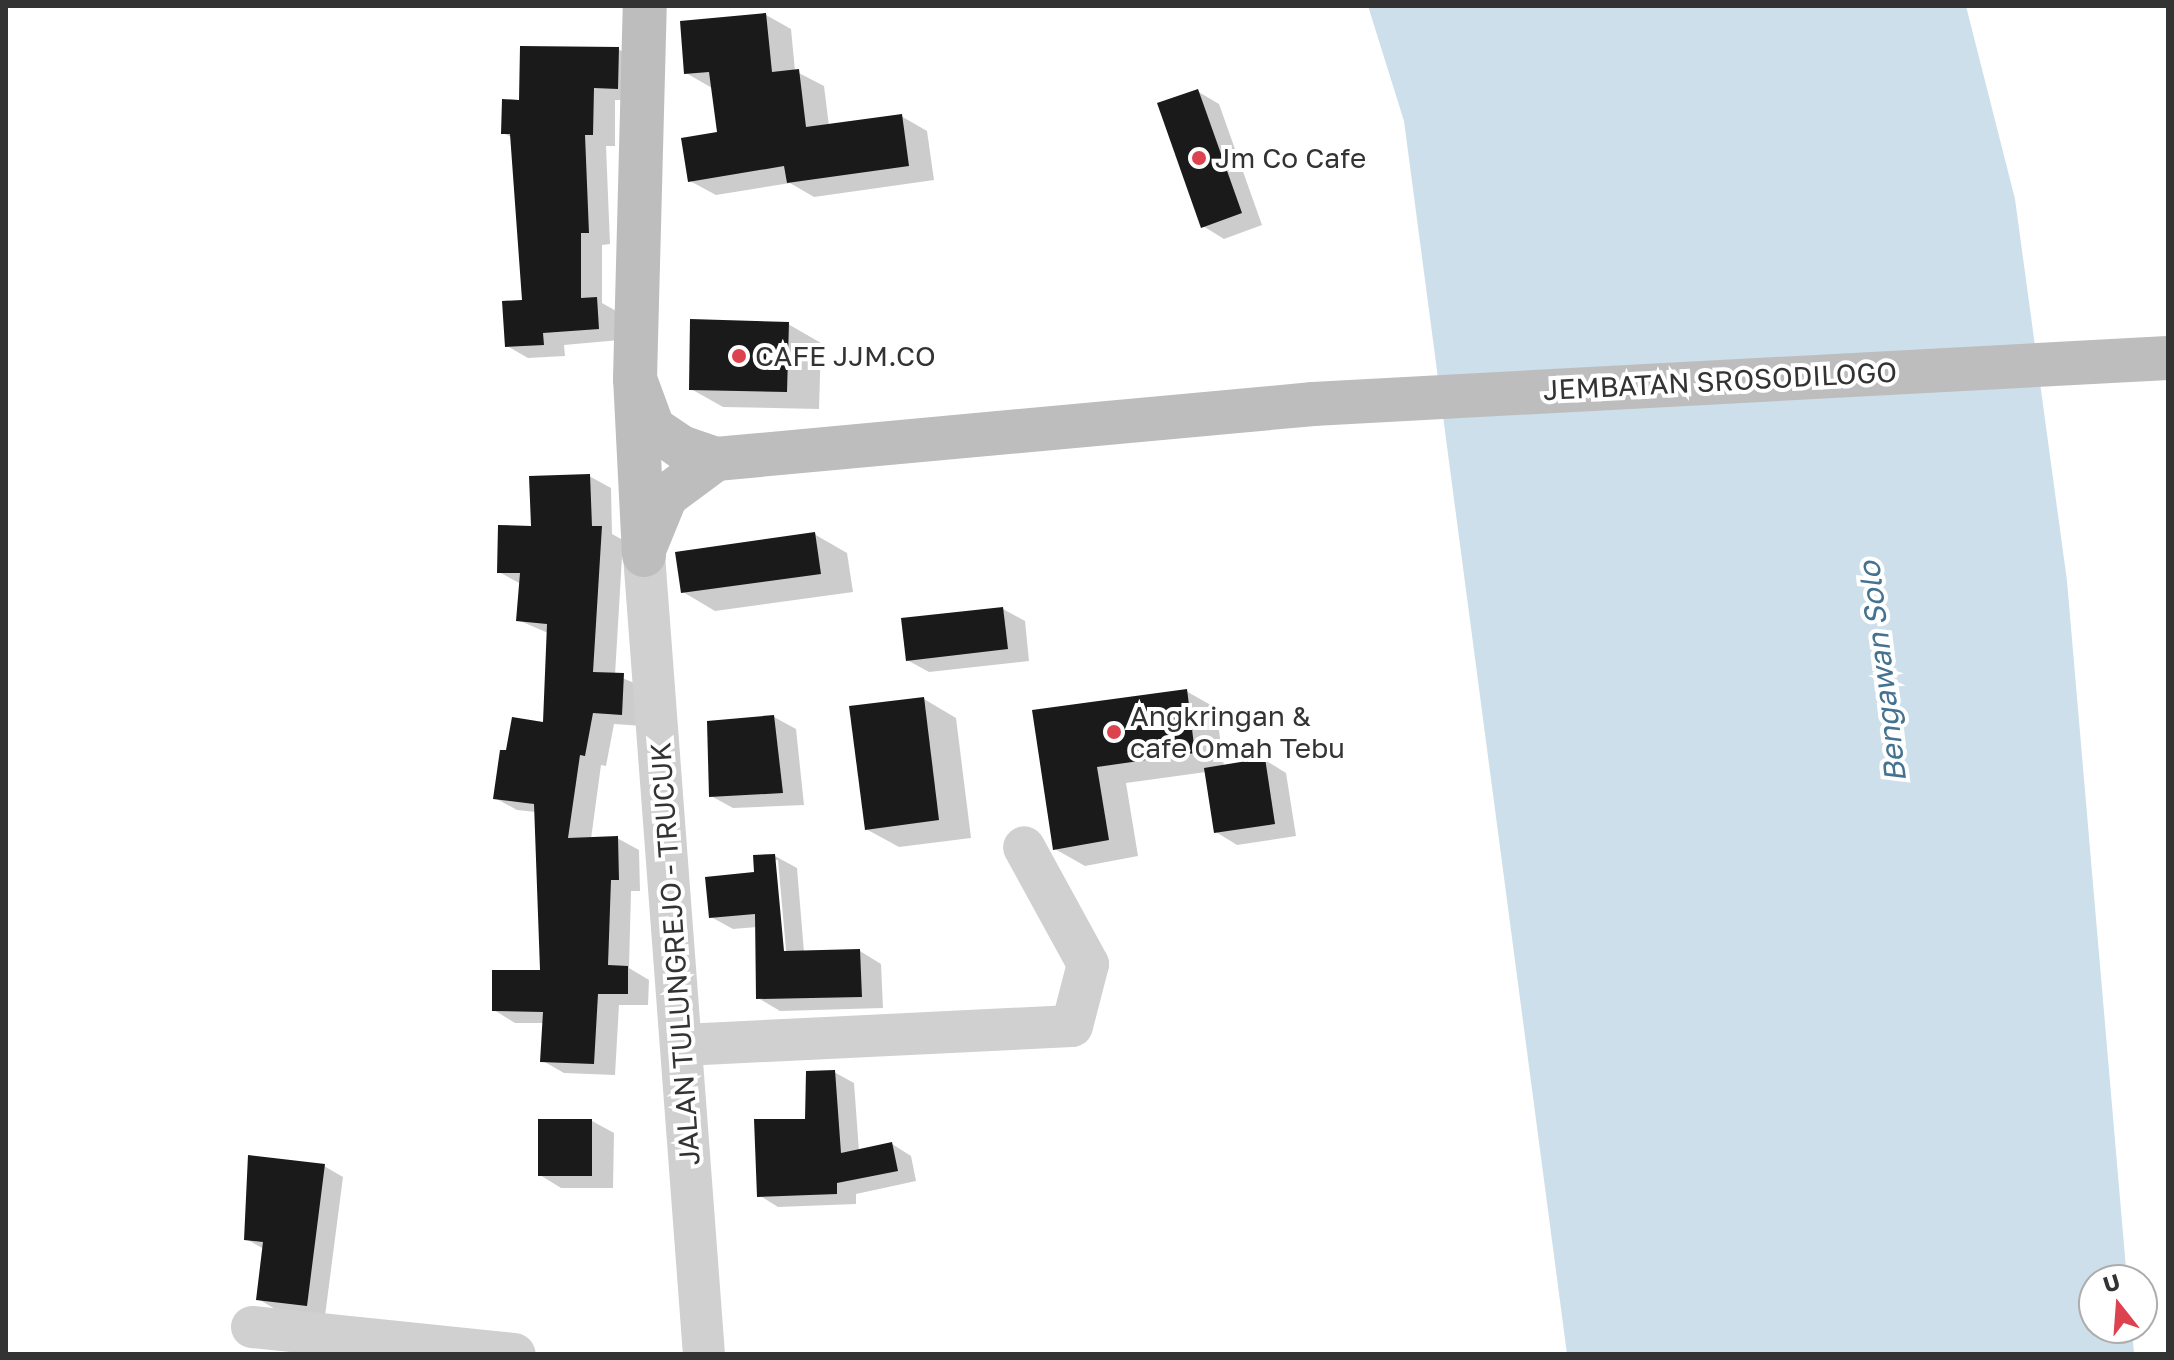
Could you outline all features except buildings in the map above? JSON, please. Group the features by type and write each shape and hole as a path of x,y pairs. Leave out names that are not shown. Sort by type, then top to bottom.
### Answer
{"street":[{"path":"644,555 635,379 645,6"},
{"name":"JEMBATAN SROSODILOGO","path":"716,459 1313,404 2148,358"},
{"path":"635,379 653,428 681,447 716,459"},
{"path":"644,555 666,496 716,459"},
{"name":"JALAN TULUNGREJO - TRUCUK","path":"644,555 704,1354"},
{"path":"683,1045 1072,1026 1088,964 1024,847"},
{"path":"252,1327 515,1354"}],"water":[{"name":"Bengawan Solo","path":"1368,6 1966,6 2015,199 2067,581 2126,1264 2078,1264 2078,1344 2133,1344 2134,1354 1567,1354 1404,121"}],"place":[{"name":"Jm Co Cafe","path":"1199,158"},
{"name":"CAFE JJM.CO","path":"739,356"},
{"name":"Angkringan & cafe Omah Tebu","path":"1114,732"}]}
